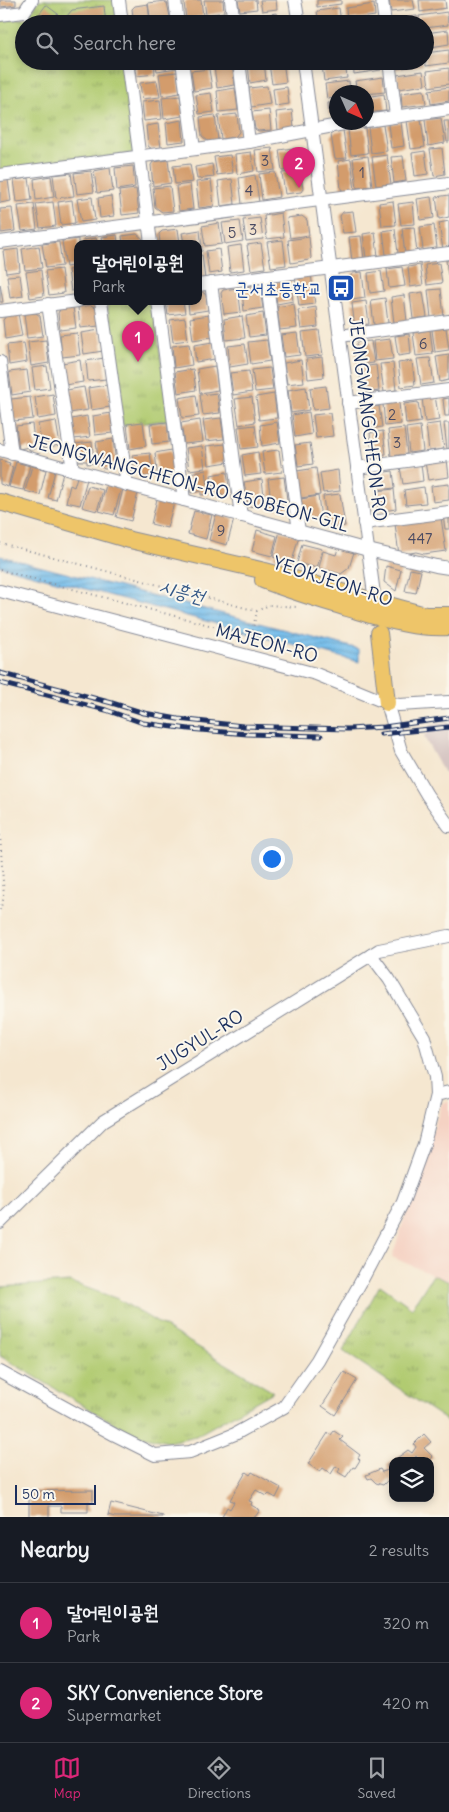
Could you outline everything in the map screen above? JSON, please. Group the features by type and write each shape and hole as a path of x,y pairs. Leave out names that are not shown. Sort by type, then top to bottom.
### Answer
{"main road":[{"name":"YEOKJEON-RO","path":"0,502 130,540 207,558 298,594 402,624 449,627"},
{"name":"YEOKJEON-RO","path":"377,617 449,615"},
{"path":"377,617 387,702"}],"street":[{"path":"0,15 24,12 32,0"},
{"path":"119,0 121,15"},
{"path":"175,0 177,15"},
{"path":"231,0 233,15"},
{"path":"296,0 297,15"},
{"path":"382,0 384,15"},
{"path":"128,70 151,240"},
{"path":"183,70 194,149"},
{"path":"240,70 249,142"},
{"name":"JEONGWANGCHEON-RO","path":"305,70 377,617"},
{"path":"390,70 396,116"},
{"path":"374,120 449,109"},
{"path":"0,175 249,142 329,126"},
{"path":"0,242 449,183"},
{"path":"241,516 205,284 449,253"},
{"path":"266,276 299,532"},
{"path":"0,311 74,301"},
{"path":"48,304 72,470"},
{"path":"102,305 127,485"},
{"path":"159,305 184,500"},
{"path":"340,336 449,321"},
{"path":"0,362 6,452"},
{"path":"348,403 449,390"},
{"name":"JEONGWANGCHEON-RO 450BEON-GIL","path":"6,452 299,532 449,568"},
{"path":"357,468 449,455"},
{"path":"364,523 449,512"},
{"name":"MAJEON-RO","path":"0,591 316,674 399,705 449,702"},
{"path":"387,702 401,751 427,795 449,826"},
{"name":"JUGYUL-RO","path":"0,1223 103,1121 379,950 449,936"},
{"path":"0,1372 115,1436 155,1455 190,1452 235,1434 284,1407 317,1360 363,1278 402,1202 424,1144 436,1095 435,1077 424,1037 389,979 371,955"},
{"path":"436,1095 449,1092"}],"path":[{"path":"0,543 257,611 269,604 297,607"},
{"path":"0,570 251,636 257,611"},
{"path":"0,835 4,897 0,910"}],"shaded area":[{"path":"449,722 449,773 444,773 424,737 430,725"},
{"path":"449,1101 449,1282 392,1257 442,1103"}],"green space":[{"path":"39,0 115,0 117,15 29,15"},
{"path":"15,19 15,70 124,70 136,153 0,170 0,21"},
{"path":"107,305 154,305 169,420 123,426"},
{"path":"433,1275 449,1282 449,1425 443,1418 343,1351 380,1285 412,1308"},
{"path":"70,1282 118,1299 273,1392 196,1436 168,1442 132,1434 0,1356 0,1287"}],"water":[{"path":"0,556 359,649 359,662 0,566"}],"building":[{"path":"0,0 16,0 16,5 1,7"},
{"path":"187,0 201,0 203,15 186,15 184,3"},
{"path":"204,0 223,0 224,12 206,15"},
{"path":"238,0 256,0 257,9 240,11"},
{"path":"260,0 276,0 277,9 262,11"},
{"path":"317,0 341,0 341,4 317,7"},
{"path":"389,0 413,0 415,9 391,12"},
{"path":"419,0 445,0 446,8 420,12"},
{"path":"165,1 170,15 150,15 148,3"},
{"path":"148,4 149,15 133,15 132,9 135,6"},
{"path":"374,4 375,15 347,15 346,8"},
{"path":"46,5 58,14 57,15 38,15"},
{"path":"104,6 105,15 68,15 72,10"},
{"path":"339,8 340,15 318,15 317,11"},
{"path":"447,12 448,25 434,27 434,15 426,15"},
{"path":"448,30 449,44 434,46 434,32"},
{"path":"449,50 449,63 434,65 434,52"},
{"path":"449,68 449,84 429,87 427,71"},
{"path":"136,70 155,70 155,74 137,76"},
{"path":"209,70 212,88 194,91 191,71"},
{"path":"214,70 233,70 235,85 217,88"},
{"path":"249,70 265,70 266,80 250,83"},
{"path":"270,70 284,70 286,82 272,84"},
{"path":"323,70 346,70 347,78 324,81"},
{"path":"354,70 381,70 354,74"},
{"path":"423,71 425,85 399,89 397,75"},
{"path":"177,72 180,93 162,96 159,74"},
{"path":"383,77 385,92 374,93 374,85 356,85 355,81"},
{"path":"157,81 160,97 142,99 140,83"},
{"path":"349,81 349,85 329,85 329,99 327,99 325,84"},
{"path":"267,86 270,104 251,107 249,88"},
{"path":"287,87 289,104 275,106 273,89"},
{"path":"449,87 449,101 431,104 429,90"},
{"path":"235,88 238,110 219,112 217,91"},
{"path":"424,90 426,104 402,107 401,93"},
{"path":"211,93 214,112 199,114 196,95"},
{"path":"384,94 386,111 374,112 374,96"},
{"path":"180,96 183,116 164,119 162,98"},
{"path":"160,100 162,119 144,121 142,102"},
{"path":"269,110 271,130 258,131 255,129 252,112"},
{"path":"292,110 294,128 278,130 276,112"},
{"path":"237,114 239,132 235,137 221,139 218,116"},
{"path":"215,115 218,140 209,142 202,136 200,117"},
{"path":"441,118 445,143 428,146 425,120"},
{"path":"421,119 425,147 411,149 407,121"},
{"path":"182,120 184,141 168,143 166,123"},
{"path":"444,121 449,121 449,142 447,142"},
{"path":"401,122 404,146 391,148 388,124"},
{"path":"158,124 161,148 152,149 148,146 146,126"},
{"path":"383,125 387,151 371,153 368,130 374,130 374,126"},
{"path":"343,130 347,158 335,159 331,135 334,132"},
{"path":"348,130 365,130 368,153 351,155"},
{"path":"272,148 275,170 258,172 255,150"},
{"path":"293,148 297,150 299,169 282,171 279,150"},
{"path":"442,148 445,174 434,176 430,149"},
{"path":"425,151 428,174 415,176 412,153"},
{"path":"251,152 254,171 237,174 235,154"},
{"path":"230,155 233,173 217,175 214,157"},
{"path":"387,155 391,184 376,186 372,157"},
{"path":"368,156 372,186 357,188 353,158"},
{"path":"403,156 406,181 394,183 391,157"},
{"path":"351,159 355,190 345,192 341,189 338,161"},
{"path":"168,160 171,183 153,186 151,165 153,162"},
{"path":"190,164 193,182 175,184 173,166"},
{"path":"212,164 214,177 197,179 195,167"},
{"path":"133,166 135,187 117,190 115,168"},
{"path":"110,168 113,191 97,193 94,171"},
{"path":"91,171 94,192 77,194 74,173"},
{"path":"300,171 303,189 301,192 285,194 282,173"},
{"path":"275,172 279,197 262,200 259,174"},
{"path":"71,173 74,196 56,198 53,175"},
{"path":"255,175 259,202 242,204 239,178"},
{"path":"51,176 54,197 36,200 34,179"},
{"path":"29,178 32,200 17,202 14,180"},
{"path":"232,179 235,204 221,206 218,181"},
{"path":"8,180 11,201 0,203 0,181"},
{"path":"211,180 214,206 199,208 196,182"},
{"path":"190,184 193,209 179,211 176,186"},
{"path":"170,186 173,211 162,212 155,207 153,188"},
{"path":"136,189 139,213 122,215 119,191"},
{"path":"449,195 449,217 439,219 436,197"},
{"path":"111,196 114,216 100,218 98,198"},
{"path":"92,197 95,220 81,222 77,199"},
{"path":"431,197 434,218 420,220 417,199"},
{"path":"72,200 75,223 61,225 58,202"},
{"path":"393,201 396,225 382,226 379,203"},
{"path":"53,202 56,226 40,228 36,204"},
{"path":"413,202 415,224 401,225 398,204"},
{"path":"34,204 37,229 22,231 18,206"},
{"path":"12,208 15,231 1,233 0,209"},
{"path":"353,211 356,232 343,233 340,216 343,212"},
{"path":"281,213 284,237 267,239 264,216"},
{"path":"302,216 307,220 309,235 290,238 287,218"},
{"path":"260,218 263,239 246,241 243,220"},
{"path":"240,221 243,241 225,244 222,223"},
{"path":"449,221 449,249 443,250 439,223"},
{"path":"219,223 222,244 205,246 202,226"},
{"path":"434,225 437,248 423,250 420,227"},
{"path":"414,227 417,253 405,255 402,228"},
{"path":"178,229 180,240 160,240 159,234 162,231"},
{"path":"395,229 398,253 386,255 383,231"},
{"path":"200,230 201,240 183,240 182,233"},
{"path":"375,232 378,256 366,258 363,234"},
{"path":"137,234 143,240 123,240 122,236"},
{"path":"117,235 118,240 102,240 102,237"},
{"path":"361,236 364,259 352,261 349,237"},
{"path":"309,237 311,258 291,263 288,240"},
{"path":"78,239 74,240 74,266 66,267 62,241"},
{"path":"283,240 286,265 271,267 267,242"},
{"path":"59,242 62,266 46,268 42,244"},
{"path":"261,243 265,268 251,270 247,245"},
{"path":"241,245 244,270 230,272 227,247"},
{"path":"39,246 42,268 25,270 22,249"},
{"path":"18,249 20,271 6,273 3,251"},
{"path":"219,249 222,272 209,274 206,251"},
{"path":"202,255 205,279 202,279"},
{"path":"446,260 449,260 449,275 448,275"},
{"path":"439,263 442,283 427,285 425,265"},
{"path":"420,265 423,285 410,287 408,267"},
{"path":"402,267 405,286 389,288 387,269"},
{"path":"61,269 64,293 49,295 45,271"},
{"path":"74,269 74,291 71,291 68,270"},
{"path":"41,270 44,296 30,298 26,272"},
{"path":"381,271 384,291 370,293 368,273"},
{"path":"362,272 365,298 352,300 349,278 353,273"},
{"path":"311,274 315,304 299,306 295,276"},
{"path":"20,275 23,296 10,298 7,276"},
{"path":"290,279 293,301 277,304 274,284 278,281"},
{"path":"0,284 3,302 0,302"},
{"path":"256,285 260,289 263,308 244,311 242,291 246,290 245,287"},
{"path":"238,288 241,312 224,314 221,293 223,290"},
{"path":"441,289 444,317 431,318 428,290"},
{"path":"202,292 206,295 208,310 189,313 188,305 202,305"},
{"path":"423,292 427,317 413,319 410,294"},
{"path":"404,295 407,321 394,323 391,297"},
{"path":"385,298 388,323 374,325 371,300"},
{"path":"366,301 369,324 359,325 354,321 352,303"},
{"path":"294,304 297,328 280,330 277,307"},
{"path":"91,305 97,309 99,326 80,328 78,307"},
{"path":"167,305 184,305 185,313 168,315"},
{"path":"73,307 76,328 60,330 58,313 61,308"},
{"path":"316,307 318,327 301,329 298,310"},
{"path":"18,313 22,336 5,339 3,320 7,315"},
{"path":"36,313 40,316 43,336 27,338 24,314"},
{"path":"263,313 266,335 249,337 246,316"},
{"path":"209,315 212,337 193,340 190,318"},
{"path":"242,316 245,338 226,340 224,319"},
{"path":"185,318 188,340 173,342 170,320"},
{"path":"446,328 449,350 435,352 432,330"},
{"path":"100,330 103,351 84,354 81,333"},
{"path":"319,330 323,355 305,357 302,332"},
{"path":"430,330 433,354 416,356 413,333"},
{"path":"77,333 80,355 62,357 60,335"},
{"path":"297,333 300,355 284,357 281,335"},
{"path":"409,334 411,354 398,356 395,336"},
{"path":"390,339 393,359 375,361 373,341"},
{"path":"46,340 49,363 31,366 28,342"},
{"path":"267,340 270,361 251,364 248,342"},
{"path":"371,341 374,363 357,365 355,347 358,342"},
{"path":"213,342 215,359 196,362 194,345"},
{"path":"24,343 27,362 9,365 7,345"},
{"path":"189,344 192,365 174,368 172,346"},
{"path":"245,344 248,364 230,367 228,346"},
{"path":"449,355 449,380 440,382 436,357"},
{"path":"322,357 324,377 308,379 306,359"},
{"path":"104,358 106,379 88,381 86,361"},
{"path":"430,358 434,383 421,385 417,359"},
{"path":"80,360 83,382 65,385 62,363"},
{"path":"301,360 304,382 287,384 284,363"},
{"path":"412,361 415,385 401,387 398,363"},
{"path":"393,363 396,390 384,392 380,364"},
{"path":"376,365 379,391 366,393 362,389 359,367"},
{"path":"47,366 50,388 35,390 32,368"},
{"path":"215,366 218,390 200,393 197,369"},
{"path":"270,368 273,390 255,392 252,370"},
{"path":"193,369 196,390 178,393 175,372"},
{"path":"27,370 30,392 12,395 9,372"},
{"path":"249,371 252,392 233,395 230,373"},
{"path":"107,385 110,407 91,410 88,388"},
{"path":"326,386 329,408 313,410 310,388"},
{"path":"84,387 88,410 70,413 67,390"},
{"path":"306,387 309,410 291,413 288,390"},
{"path":"217,393 220,413 203,415 200,395"},
{"path":"53,394 56,416 38,419 35,397"},
{"path":"274,394 277,418 259,420 256,397"},
{"path":"196,395 199,416 182,418 179,398"},
{"path":"435,396 439,420 425,422 422,398"},
{"path":"30,397 33,419 14,421 11,399"},
{"path":"252,397 255,422 239,425 235,399"},
{"path":"449,398 449,416 445,416 443,399"},
{"path":"399,402 401,424 385,426 383,404"},
{"path":"418,402 421,422 406,424 404,404"},
{"path":"379,406 382,427 369,429 367,412 370,407"},
{"path":"309,412 312,434 295,437 292,415"},
{"path":"111,413 113,433 95,435 93,416"},
{"path":"330,413 333,436 316,438 313,415"},
{"path":"87,416 90,437 74,439 72,419"},
{"path":"221,418 224,439 206,441 203,420"},
{"path":"200,420 203,442 184,444 181,423"},
{"path":"56,421 60,445 42,448 38,424"},
{"path":"143,422 146,446 130,449 127,424"},
{"path":"167,422 169,442 152,444 150,424"},
{"path":"277,422 280,443 262,446 260,425"},
{"path":"440,423 444,449 429,451 426,425"},
{"path":"444,423 449,423 449,449 447,449"},
{"path":"32,424 35,449 29,450 29,447 19,449 16,426"},
{"path":"255,425 258,447 241,449 238,427"},
{"path":"420,426 423,451 409,453 406,428"},
{"path":"404,428 407,454 391,456 388,430"},
{"path":"383,431 386,454 372,453 370,433"},
{"path":"113,439 116,463 114,468 104,469 99,465 96,442"},
{"path":"92,442 94,463 87,464 87,461 77,461 75,444"},
{"path":"310,443 313,464 298,466 295,445"},
{"path":"225,444 228,462 209,465 206,446"},
{"path":"202,446 205,468 189,470 186,448"},
{"path":"171,450 175,475 158,478 155,453"},
{"path":"279,450 282,472 265,474 262,452"},
{"path":"258,452 261,474 245,476 242,455"},
{"path":"150,453 153,476 140,477 137,472 134,472 132,455"},
{"path":"447,459 449,477 428,480 425,462"},
{"path":"0,460 10,463 9,466 13,467 8,487 0,484"},
{"path":"16,462 30,466 23,490 9,487"},
{"path":"421,464 423,481 403,484 400,467"},
{"path":"32,466 46,470 40,495 25,491"},
{"path":"316,468 320,495 301,498 297,471"},
{"path":"206,470 209,494 201,495 201,491 191,493 189,473"},
{"path":"338,470 340,491 323,493 320,473"},
{"path":"55,471 63,473 56,500 48,498"},
{"path":"393,471 395,488 377,490 375,477 378,473"},
{"path":"227,472 230,494 214,496 211,475"},
{"path":"77,477 87,479 80,505 66,502 70,485 74,487"},
{"path":"284,477 288,507 272,509 268,479"},
{"path":"262,479 265,504 248,507 244,482"},
{"path":"449,484 449,500 433,502 431,486"},
{"path":"106,485 121,489 114,515 99,511"},
{"path":"88,486 103,490 97,511 82,507"},
{"path":"424,487 426,503 406,505 404,490"},
{"path":"123,489 138,493 131,521 116,517"},
{"path":"394,489 396,509 383,511 378,507 376,491"},
{"path":"340,494 345,526 327,528 323,496"},
{"path":"318,496 321,518 304,520 301,499"},
{"path":"157,499 174,503 167,528 151,524"},
{"path":"194,511 212,515 206,539 188,534"},
{"path":"216,514 234,519 227,545 209,540"},
{"path":"449,514 449,529 445,529 443,515"},
{"path":"441,518 446,551 424,554 416,552 399,555 395,524"},
{"path":"257,530 277,536 272,556 252,551"},
{"path":"280,531 299,536 292,562 273,557"},
{"path":"302,544 322,549 317,568 297,563"},
{"path":"339,545 354,552 349,568 341,574 319,568 323,551 336,555"},
{"path":"386,566 401,570 396,591 384,582"},
{"path":"410,569 421,571 416,593 405,591"},
{"path":"344,1372 357,1380 335,1415 322,1406"},
{"path":"334,1431 343,1437 340,1440 360,1455 358,1458 360,1460 355,1468 353,1467 346,1477 338,1472 340,1469 336,1466 331,1474 323,1468 320,1472 308,1464 328,1433 331,1435"},
{"path":"424,1434 431,1442 424,1448 433,1457 398,1457 408,1450 412,1453 416,1447 414,1444"},
{"path":"389,1464 389,1479 383,1485 376,1483 371,1478 368,1479 366,1475 380,1469 382,1472 388,1470 387,1465"},
{"path":"246,1472 250,1475 252,1472 281,1488 276,1498 256,1490 249,1501 252,1502 251,1505 260,1510 255,1517 222,1517 227,1507 230,1509 234,1502 230,1500"},
{"path":"93,1490 93,1502 88,1502 88,1512 61,1512 61,1506 49,1506 49,1517 29,1517 29,1496 33,1496 33,1491"},
{"path":"111,1503 163,1517 115,1517 108,1515"}],"railway":[{"path":"0,673 144,713 178,719 243,726 348,729 384,727 449,718"},
{"path":"0,683 106,710 143,723 247,734 321,736"},
{"path":"381,734 449,727"}],"place":[{"name":"SKY Convenience Store","path":"299,188"},
{"name":"군서초등학교","path":"341,288"},
{"name":"달어린이공원","path":"138,362"}],"water label":[{"name":"시흥천","path":"182,591"}]}
